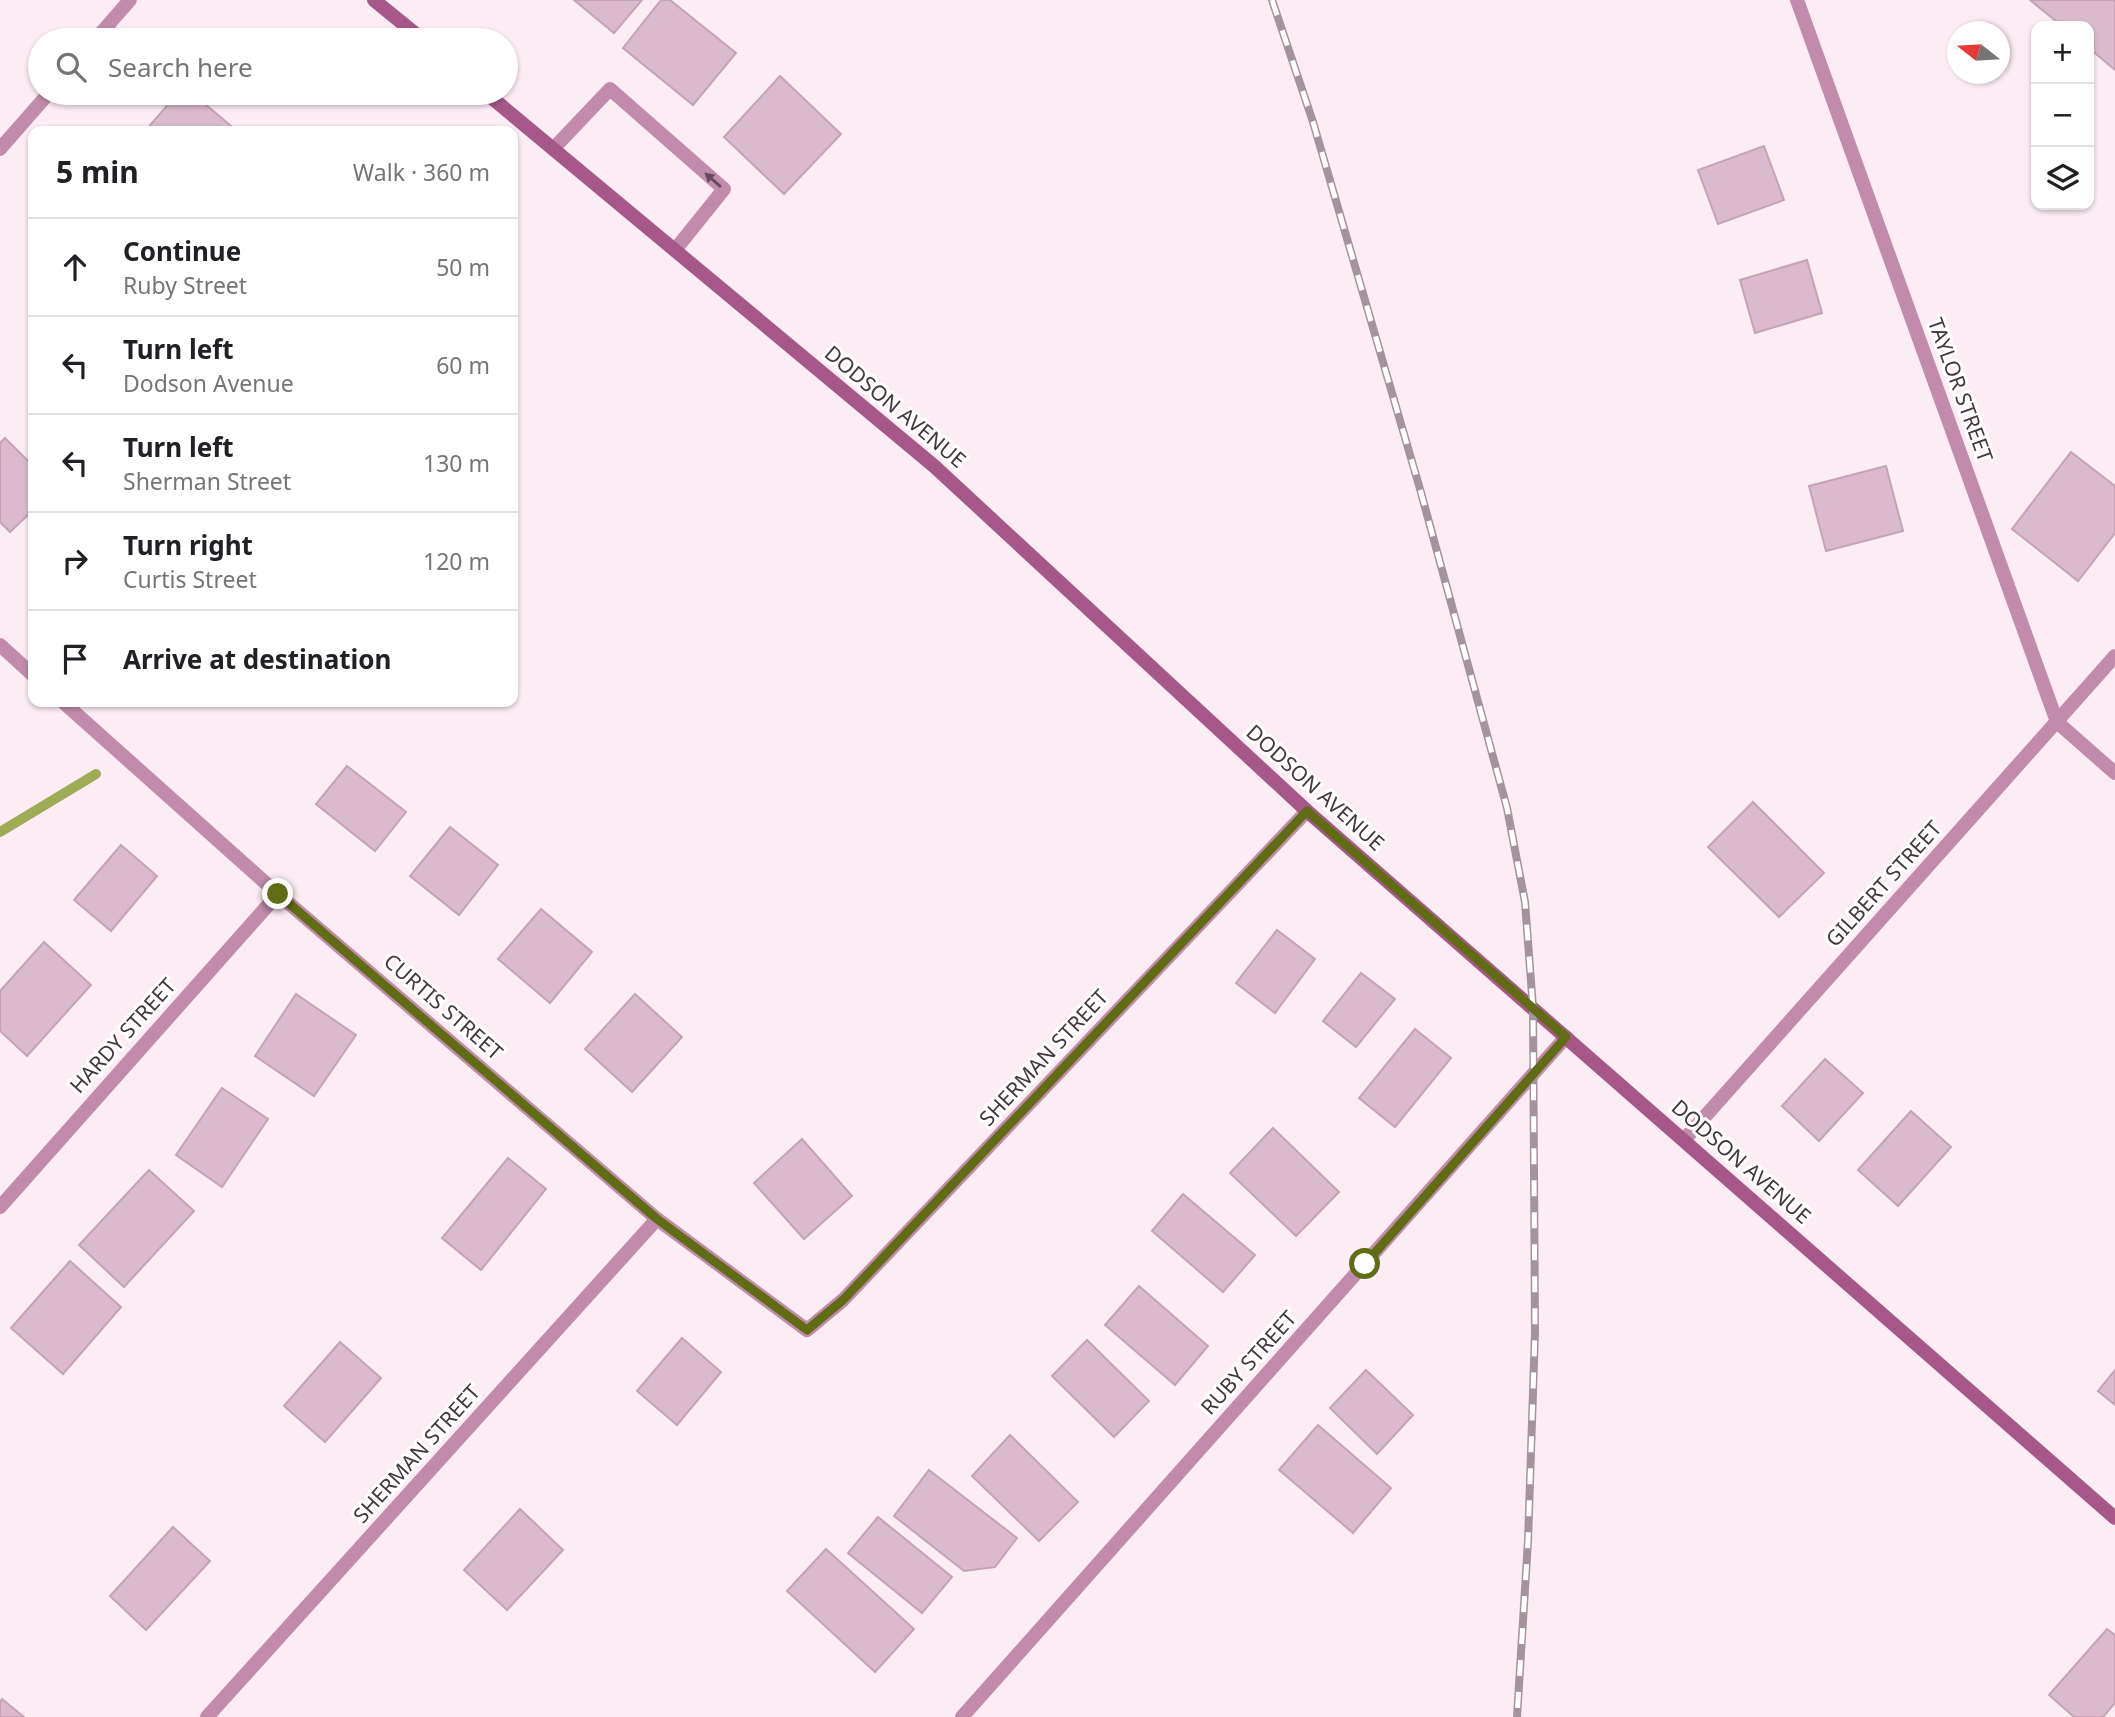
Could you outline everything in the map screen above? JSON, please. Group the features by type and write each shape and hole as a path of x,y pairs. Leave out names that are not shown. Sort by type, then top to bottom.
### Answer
{"main road":[{"path":"374,0 408,28"},
{"name":"DODSON AVENUE","path":"500,105 934,466 1307,811 2115,1517"}],"street":[{"path":"106,28 130,0"},
{"name":"TAYLOR STREET","path":"1797,0 2057,722 2115,773"},
{"path":"553,149 610,89 724,190 675,250"},
{"path":"0,149 38,105"},
{"path":"0,645 28,670"},
{"name":"GILBERT STREET","path":"1684,1140 2115,656"},
{"name":"CURTIS STREET","path":"69,707 278,894 657,1219 807,1330"},
{"name":"SHERMAN STREET","path":"807,1330 843,1300 1307,811"},
{"name":"HARDY STREET","path":"0,1207 278,894"},
{"name":"RUBY STREET","path":"962,1717 1566,1037"},
{"name":"SHERMAN STREET","path":"207,1717 657,1219"}],"building":[{"path":"574,0 642,0 614,33"},
{"path":"661,0 670,0 736,53 693,105 623,48"},
{"path":"2030,0 2115,0 2115,70 2094,52 2094,21 2056,21"},
{"path":"780,76 841,134 784,194 724,137"},
{"path":"168,105 206,105 231,126 149,126"},
{"path":"1764,146 1784,200 1718,224 1698,170"},
{"path":"1807,260 1822,313 1755,333 1740,280"},
{"path":"5,438 28,461 28,515 10,532 0,522 0,443"},
{"path":"2071,452 2115,486 2115,533 2078,581 2012,529"},
{"path":"1886,466 1903,531 1826,551 1809,486"},
{"path":"347,766 406,812 375,851 316,804"},
{"path":"1753,802 1824,873 1779,917 1708,847"},
{"path":"450,827 498,865 459,915 410,876"},
{"path":"121,845 157,876 111,931 74,900"},
{"path":"541,909 592,952 550,1003 498,959"},
{"path":"1277,930 1315,959 1275,1013 1236,983"},
{"path":"44,942 91,985 27,1056 0,1031 0,991"},
{"path":"1361,973 1395,999 1356,1047 1323,1021"},
{"path":"296,994 356,1035 314,1096 255,1056"},
{"path":"635,994 682,1037 632,1092 585,1049"},
{"path":"1415,1029 1451,1058 1395,1127 1359,1098"},
{"path":"1825,1059 1863,1093 1819,1141 1782,1106"},
{"path":"222,1088 268,1119 222,1187 176,1155"},
{"path":"1911,1111 1951,1147 1898,1206 1858,1170"},
{"path":"1273,1128 1339,1192 1296,1236 1230,1173"},
{"path":"802,1139 852,1196 804,1239 754,1183"},
{"path":"508,1158 546,1189 481,1270 442,1238"},
{"path":"149,1170 194,1211 124,1287 79,1245"},
{"path":"1183,1194 1255,1255 1223,1292 1152,1231"},
{"path":"70,1261 121,1307 63,1374 11,1328"},
{"path":"1139,1286 1208,1346 1175,1385 1105,1325"},
{"path":"682,1338 721,1372 677,1425 637,1391"},
{"path":"1087,1340 1149,1401 1114,1437 1052,1376"},
{"path":"340,1342 381,1378 325,1442 284,1406"},
{"path":"1366,1370 1413,1415 1377,1454 1330,1408"},
{"path":"2115,1370 2115,1405 2098,1391"},
{"path":"1318,1425 1391,1488 1353,1533 1279,1470"},
{"path":"1010,1435 1078,1502 1039,1541 972,1476"},
{"path":"929,1470 1017,1538 995,1567 964,1571 894,1516"},
{"path":"520,1509 563,1550 507,1610 464,1570"},
{"path":"878,1517 952,1577 922,1613 848,1553"},
{"path":"173,1527 210,1561 146,1630 110,1596"},
{"path":"826,1549 914,1629 875,1672 787,1591"},
{"path":"2107,1629 2115,1635 2115,1703 2103,1717 2074,1717 2049,1695"},
{"path":"2,1699 24,1717 0,1717"}],"waterway":[{"path":"0,832 96,774"}],"railway":[{"path":"1272,0 1313,122 1420,489 1507,808 1525,902 1533,1008 1535,1332 1528,1541 1517,1717"}],"route":[{"path":"278,894 657,1219 807,1330 843,1300 1307,811 1566,1037 1365,1264"}]}
